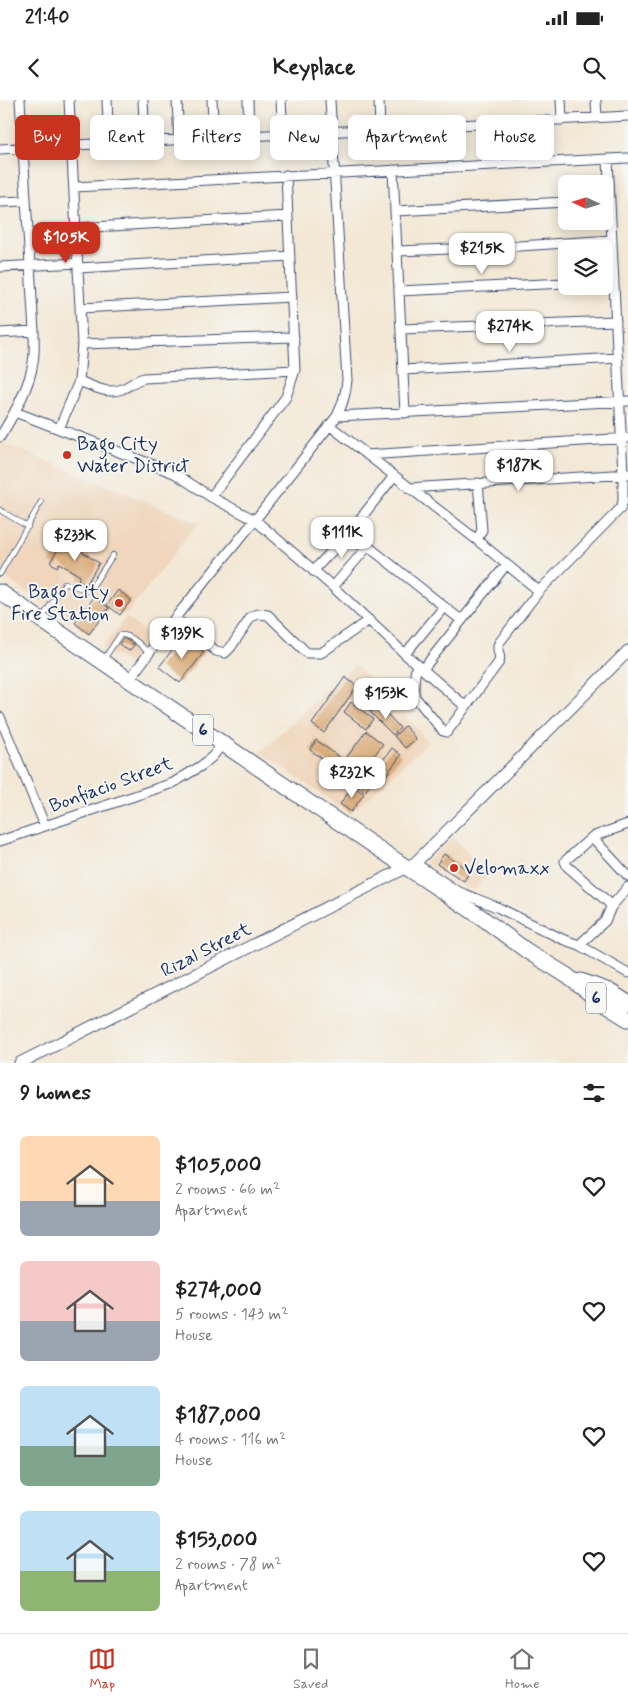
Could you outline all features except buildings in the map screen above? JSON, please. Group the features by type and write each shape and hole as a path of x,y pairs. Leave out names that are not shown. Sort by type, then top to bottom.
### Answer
{"highway":[{"name":"6","path":"0,592 221,745 411,865 528,951 566,975 602,1003 628,1019"},
{"path":"566,975 609,991 628,1003"}],"street":[{"path":"20,100 21,115"},
{"path":"69,100 70,115"},
{"path":"107,100 108,115"},
{"path":"143,100 144,115"},
{"path":"177,100 178,115"},
{"path":"212,100 213,115"},
{"path":"248,100 248,115"},
{"path":"281,100 282,115"},
{"path":"330,100 331,115"},
{"path":"379,100 380,115"},
{"path":"561,100 562,120"},
{"path":"596,100 597,118"},
{"path":"466,125 628,116"},
{"path":"0,149 15,148"},
{"path":"74,187 628,158"},
{"path":"608,159 608,175"},
{"path":"0,437 15,412 30,375 33,362 34,331 24,160"},
{"path":"59,429 79,382 82,344 72,160"},
{"path":"129,680 175,618 337,416 346,393 347,380 333,160"},
{"path":"394,170 405,413"},
{"path":"211,496 286,397 295,370 286,175"},
{"path":"0,202 26,201"},
{"path":"395,211 558,202"},
{"path":"76,228 288,216"},
{"path":"611,230 612,240"},
{"path":"397,251 558,244"},
{"path":"0,267 290,256"},
{"path":"506,565 420,667 414,680 413,691 415,697 443,731 450,729 499,662 497,650 499,642 539,592 621,508 626,474 624,401 618,358 613,260"},
{"path":"399,291 558,283"},
{"path":"80,308 292,297"},
{"path":"401,329 616,321"},
{"path":"0,333 34,331"},
{"path":"82,344 294,336"},
{"path":"403,370 618,358"},
{"path":"79,382 111,391 124,388 144,378 295,370"},
{"path":"337,416 624,401"},
{"path":"15,412 174,473 255,520 333,587 405,654 465,706"},
{"path":"329,424 477,540 539,592"},
{"path":"368,455 625,438"},
{"path":"409,488 626,474"},
{"path":"314,571 350,532 394,476"},
{"path":"477,540 482,530 478,483"},
{"path":"350,532 461,620"},
{"path":"333,587 368,546"},
{"path":"405,654 444,607"},
{"path":"175,618 216,651 224,653 251,617 258,614 268,615 308,653 315,654 321,653 369,620"},
{"name":"Rizal Street","path":"20,1063 411,865 628,651"},
{"path":"0,717 45,826"},
{"name":"Bonfiacio Street","path":"0,841 173,783 201,766 221,745"},
{"path":"611,907 565,864 567,858 592,838 628,824"},
{"path":"592,838 628,876"},
{"path":"411,865 457,892 499,908 578,945 628,973"},
{"path":"578,945 605,920 611,907 628,886"}],"lane":[{"path":"0,574 41,502"},
{"path":"0,510 28,527"},
{"path":"41,620 66,583 89,591 113,555"},
{"path":"102,661 120,635 132,638 149,653"}],"shaded area":[{"path":"3,443 198,523 126,615 94,593 71,621 0,574 0,448"},
{"path":"126,617 152,638 132,664 102,648"},
{"path":"355,665 381,689 428,742 350,814 260,752"},
{"path":"453,837 488,875 474,891 425,863"}],"place":[{"name":"Bago City Water District","path":"67,455"},
{"name":"Bago City Fire Station","path":"119,603"},
{"name":"Velomaxx","path":"454,868"}]}
